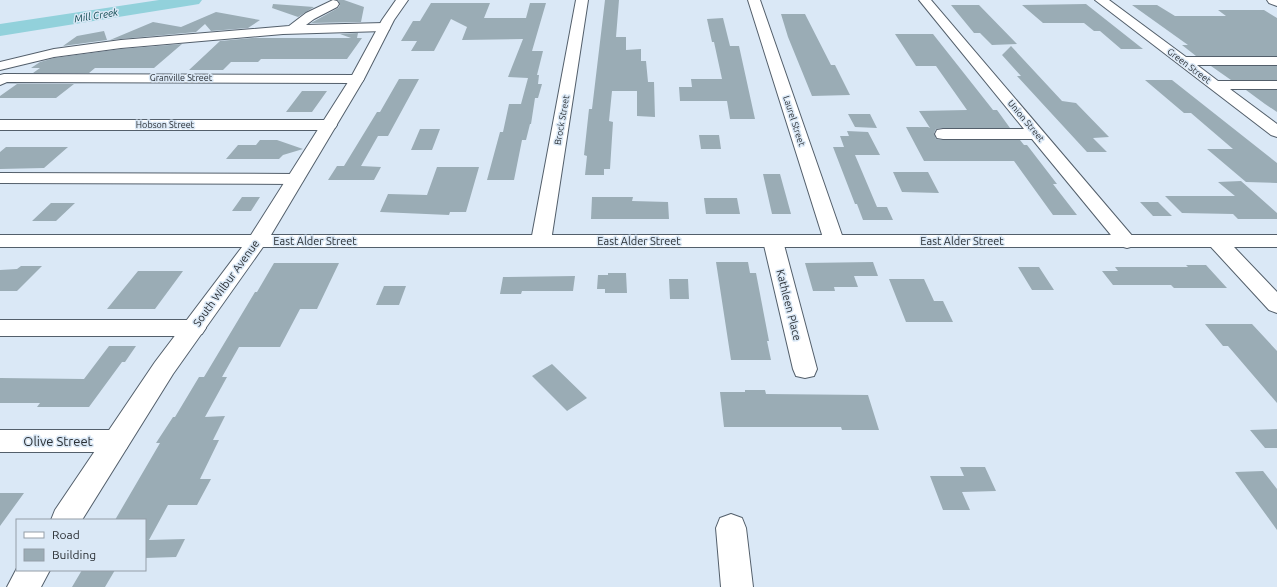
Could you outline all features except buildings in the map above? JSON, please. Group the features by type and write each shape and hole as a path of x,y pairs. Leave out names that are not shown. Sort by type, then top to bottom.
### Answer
{"street":[{"name":"South Wilbur Avenue","path":"67,519 164,368 257,241 357,79 393,12 402,0"},
{"name":"Brock Street","path":"541,241 582,0"},
{"name":"Laurel Street","path":"754,0 834,241"},
{"name":"Union Street","path":"925,0 1127,242"},
{"name":"Green Street","path":"1101,0 1277,132"},
{"path":"1273,0 1277,2"},
{"path":"292,30 310,16 333,4"},
{"path":"1,75 28,58 84,48 292,30 384,28"},
{"path":"1182,61 1277,61"},
{"name":"Granville Street","path":"1,75 357,79"},
{"path":"1214,85 1277,85"},
{"name":"Hobson Street","path":"0,125 329,125"},
{"path":"943,134 1037,134"},
{"path":"0,178 295,179"},
{"name":"East Alder Street","path":"0,241 1277,242"},
{"name":"Kathleen Place","path":"773,241 805,369"},
{"path":"1216,241 1277,304"},
{"path":"0,328 194,328"},
{"name":"Olive Street","path":"0,441 116,441"},
{"path":"731,528 737,587"},
{"path":"23,587 33,571"}],"waterway":[{"name":"Mill Creek","path":"0,30 193,0"}]}
